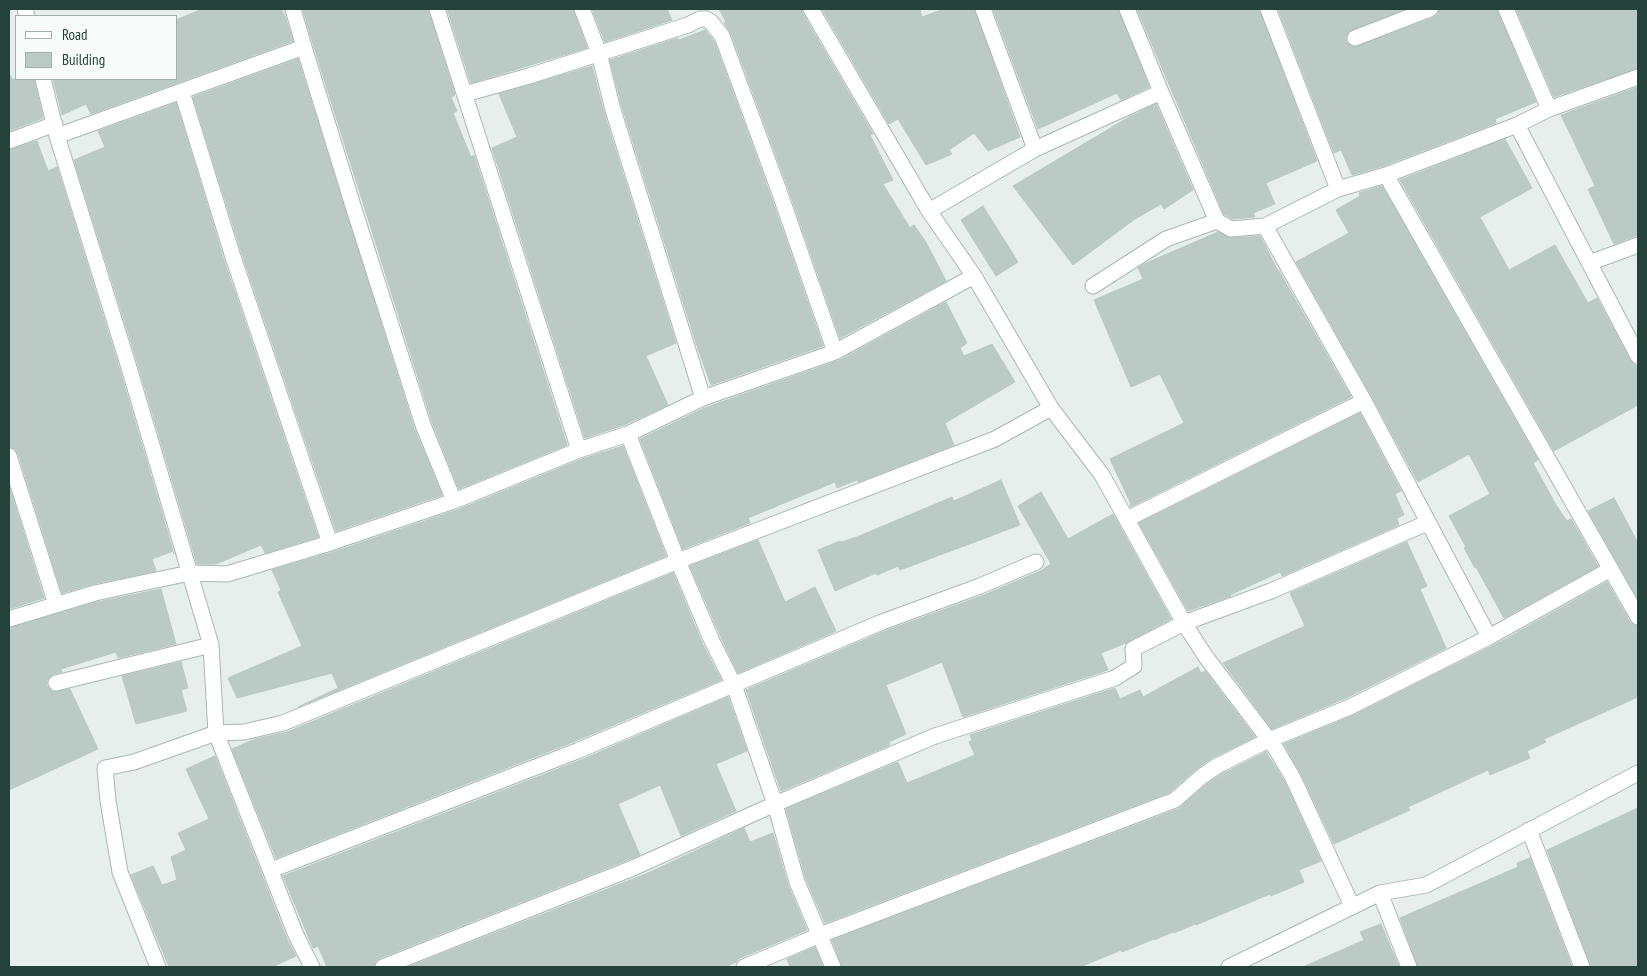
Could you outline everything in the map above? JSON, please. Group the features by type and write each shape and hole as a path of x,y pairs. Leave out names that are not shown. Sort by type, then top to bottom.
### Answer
{"street":[{"path":"293,9 423,425 454,501"},
{"path":"437,9 579,450"},
{"path":"582,9 599,53 618,129 703,398"},
{"path":"810,9 929,211 974,276 1051,408 1102,475 1184,623 1206,657 1276,749 1293,778 1352,906"},
{"path":"983,9 1035,149"},
{"path":"1128,9 1161,92 1217,222 1231,229 1265,226 1338,189 1386,175 1517,125 1549,109 1638,77"},
{"path":"1268,9 1338,189"},
{"path":"1355,38 1430,9"},
{"path":"1506,9 1549,109"},
{"path":"465,94 529,76 688,25 700,19 706,19 711,22 722,36 778,188 834,352"},
{"path":"9,141 56,130 182,92 304,47"},
{"path":"43,80 56,130 211,645 216,733 296,934 312,967"},
{"path":"182,92 233,257 330,543"},
{"path":"929,211 1035,149 1161,92"},
{"path":"1517,125 1638,356"},
{"path":"1386,175 1638,617"},
{"path":"1093,286 1166,239 1217,222"},
{"path":"1265,226 1364,401 1489,637"},
{"path":"1589,264 1638,245"},
{"path":"9,619 95,593 190,573 227,574 330,543 454,501 579,450 628,434 703,398 834,352 974,276"},
{"path":"1127,519 1364,401"},
{"path":"158,967 120,872 108,801 106,768 134,762 216,733 244,732 283,723 678,561 995,439 1051,408"},
{"path":"628,434 678,561 712,641 734,685 775,804 798,882 833,967"},
{"path":"9,456 56,604"},
{"path":"382,967 633,868 775,804 935,736 1115,678 1134,666 1133,649 1184,623 1271,591 1427,523"},
{"path":"270,870 577,751 882,622 980,586 1036,562"},
{"path":"744,967 820,935 1175,800 1201,777 1217,766 1269,740 1350,707 1489,637 1611,569"},
{"path":"56,683 211,645"},
{"path":"1236,966 1380,893 1426,885 1638,773"},
{"path":"1529,830 1582,967"},
{"path":"1380,893 1409,967"}],"building":[{"path":"202,9 281,9 293,41 91,114 86,104 62,115 53,80 178,80 178,19"},
{"path":"428,9 455,95 451,97 457,111 453,113 471,157 474,155 567,445 459,489 432,422 313,44 303,10"},
{"path":"447,9 573,9 587,48 471,83"},
{"path":"592,9 667,9 672,20 605,42"},
{"path":"719,9 802,9 803,14 873,134 870,135 893,180 883,184 910,228 914,225 926,242 946,281 840,338 787,185 731,33 724,23 726,22"},
{"path":"822,9 920,9 922,17 944,9 974,9 1020,137 988,151 974,133 949,150 952,154 926,165 898,119 889,124"},
{"path":"993,9 1118,9 1149,87 1121,100 1117,93 1038,129"},
{"path":"1137,9 1259,9 1317,161 1266,183 1275,204 1253,213 1255,217 1233,219 1224,214"},
{"path":"1278,9 1405,9 1348,32 1346,42 1354,47 1433,18 1438,14 1439,9 1497,9 1536,102 1495,119 1496,123 1383,166 1352,175 1341,150 1334,153"},
{"path":"1516,9 1638,9 1638,68 1554,97"},
{"path":"705,30 714,41 823,346 711,385 622,107 610,60 678,38 679,40"},
{"path":"298,59 414,428 442,495 336,531 242,254 193,97"},
{"path":"592,66 604,113 676,343 646,356 668,405 624,425 585,438 492,148 517,137 499,94"},
{"path":"10,74 12,79 15,80 34,80 43,118 9,131"},
{"path":"1638,87 1638,235 1614,244 1588,189 1595,186 1561,115"},
{"path":"176,103 224,260 318,537 265,553 261,545 216,564 197,564 136,358 74,160 105,147 98,131"},
{"path":"1156,104 1193,190 1164,209 1161,204 1135,219 1073,265 1013,186 1129,117"},
{"path":"1505,139 1532,188 1480,217 1509,270 1555,245 1588,303 1597,298 1630,360 1638,369 1638,405 1554,451 1400,180"},
{"path":"37,141 48,171 57,167 174,554 173,551 152,559 156,571 93,584 62,593 18,453 15,449 9,447 9,150"},
{"path":"1382,186 1538,460 1533,463 1556,505 1567,521 1571,519 1598,566 1504,618 1464,548 1466,547 1449,516 1490,494 1469,454 1418,482 1296,262 1349,233 1336,210 1360,196 1359,193"},
{"path":"983,206 1018,262 996,276 961,220"},
{"path":"1218,232 1231,238 1260,236 1278,271 1351,397 1130,507 1131,504 1110,459 1184,423 1160,374 1131,387 1094,300 1143,279 1138,268 1144,264"},
{"path":"946,302 967,343 960,348 964,356 992,344 1015,382 945,423 954,445 858,482 857,480 837,488 835,482 748,518 750,523 683,549 640,439 707,407 840,360"},
{"path":"1360,413 1401,491 1395,494 1404,515 1397,518 1399,525 1282,576 1280,572 1231,596 1188,611 1139,523"},
{"path":"623,446 666,556 298,707 338,688 332,673 237,698 228,678 302,646 278,592 281,590 272,570 333,552 457,510 582,459"},
{"path":"1001,480 1020,525 900,570 898,566 877,575 876,573 835,591 818,550 840,541 857,537 952,497 954,501"},
{"path":"9,486 44,598 9,609"},
{"path":"1041,492 1068,539 1113,514 1171,619 1126,643 1101,653 1108,670 963,717 942,662 886,685 906,734 889,742 890,745 781,791 746,690 885,631 984,595 1040,571 1051,564 1018,506"},
{"path":"1614,498 1638,543 1638,599 1588,511"},
{"path":"758,540 785,602 815,587 836,631 738,673 690,566"},
{"path":"1407,542 1427,586 1420,589 1446,648 1346,698 1272,729 1223,663 1305,626 1290,593"},
{"path":"673,573 703,645 721,680 573,742 276,858 232,749 255,739 287,732"},
{"path":"1607,582 1630,622 1638,626 1638,697 1544,739 1546,742 1527,751 1530,758 1490,775 1488,770 1408,807 1410,810 1334,844 1301,774 1284,744 1354,715 1502,641"},
{"path":"161,589 176,644 118,658 116,652 61,669 62,672 53,674 47,680 47,686 53,692 70,689 98,749 9,790 9,628 97,602"},
{"path":"181,662 188,688 181,690 187,711 136,724 122,676"},
{"path":"1198,667 1201,673 1205,671 1255,737 1212,758 1170,792 825,923 806,879 786,809 898,762 907,783 975,755 969,742 972,740 970,735 1115,688 1120,699 1140,690 1143,697"},
{"path":"728,697 747,751 716,764 736,811 681,836 660,785 618,804 640,855 380,958 375,962 374,967 327,967 318,946 313,948 283,876 581,760"},
{"path":"1266,752 1285,782 1321,861 1299,870 1304,882 1196,925 1122,952 1121,950 1080,967 842,967 832,940 1178,809 1207,784 1222,774"},
{"path":"215,756 287,939 296,956 272,967 169,967 131,875 153,866 162,885 177,880 171,857 186,850 178,833 209,819 186,769"},
{"path":"1638,808 1638,967 1591,967 1547,850"},
{"path":"744,828 750,842 773,833 788,885 807,930 740,958 725,967 408,967 648,873"},
{"path":"1530,858 1572,967 1418,967 1400,918 1518,867 1517,863"},
{"path":"1381,924 1399,967 1303,967 1364,940 1360,932"},
{"path":"815,947 823,967 790,967 787,959"}]}
